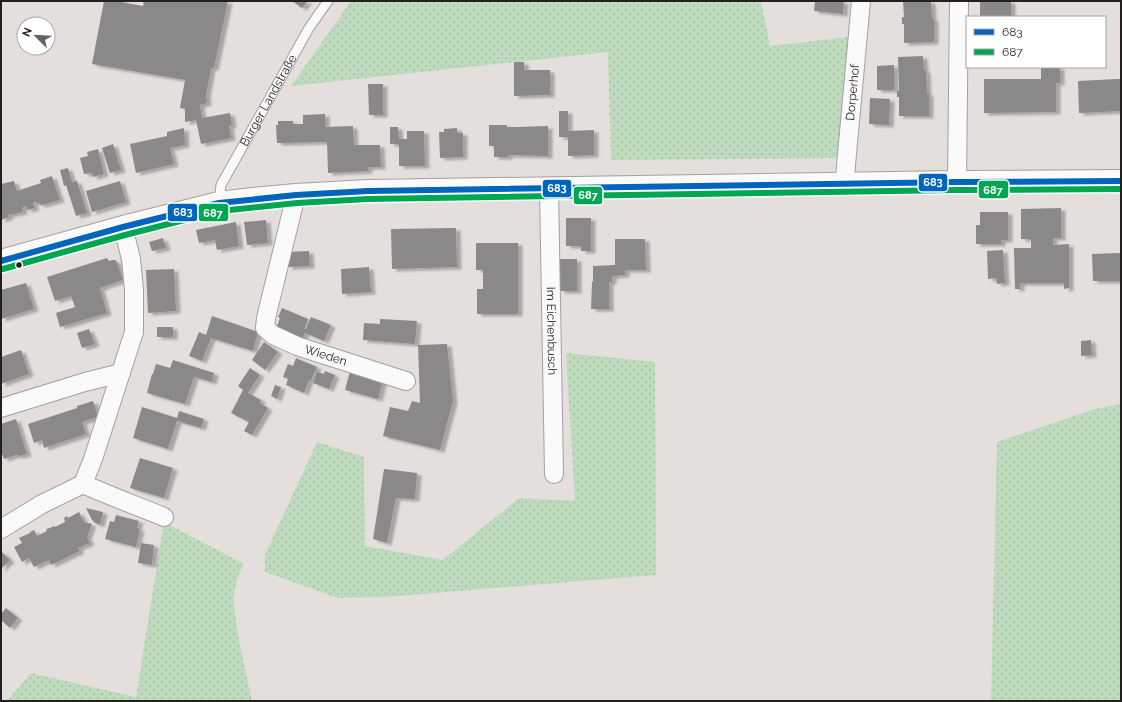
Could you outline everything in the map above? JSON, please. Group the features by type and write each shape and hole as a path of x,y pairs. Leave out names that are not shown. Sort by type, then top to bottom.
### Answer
{"main road":[{"path":"1,261 219,203 296,195 368,191 845,183 1121,181"}],"street":[{"name":"Dorperhof","path":"845,183 861,1"},
{"path":"957,182 959,1"},
{"name":"Im Eichenbusch","path":"548,188 554,474"},
{"name":"Wieden","path":"296,195 266,318 266,328 273,335 297,346 406,380"},
{"path":"1,529 42,504 83,484 93,459 134,332 131,259 123,228"},
{"path":"1,408 85,382 121,373"},
{"path":"83,484 106,495 164,517"}],"lane":[{"name":"Burger Landstraße","path":"219,203 221,185 309,28 328,1"}],"green space":[{"path":"351,1 761,1 770,46 849,37 838,158 611,160 608,52 291,86"},
{"path":"566,353 655,362 656,575 385,597 338,598 265,572 265,555 317,442 364,457 365,546 443,560 519,498 575,501"},
{"path":"1121,404 1121,701 991,701 997,442 1095,409"},
{"path":"164,522 244,564 238,576 233,599 238,636 252,701 7,701 31,673 136,697"}],"building":[{"path":"104,1 116,1 143,6 144,1 228,1 214,68 211,68 206,95 207,103 200,105 202,118 230,113 232,125 229,126 231,138 201,144 196,120 185,122 185,109 180,108 185,80 92,64"},
{"path":"292,1 308,1 302,8"},
{"path":"815,1 844,1 843,14 814,11"},
{"path":"903,1 931,1 932,19 934,19 934,42 904,43 904,24 902,24 902,17 904,17"},
{"path":"980,1 1011,1 1011,16 980,16"},
{"path":"923,56 924,70 926,70 927,94 929,94 929,116 899,116 899,97 897,97 897,91 899,91 898,57"},
{"path":"514,62 524,62 524,70 550,70 550,95 514,96"},
{"path":"894,65 894,90 877,90 877,66"},
{"path":"1041,68 1060,68 1060,83 1056,83 1056,112 984,113 984,79 1041,79"},
{"path":"1121,79 1121,111 1079,113 1078,81"},
{"path":"368,84 383,84 383,115 369,115"},
{"path":"870,98 890,99 889,125 869,124"},
{"path":"559,111 568,111 568,131 594,130 594,155 568,156 568,137 559,137"},
{"path":"325,114 325,127 353,126 354,147 355,145 380,145 381,167 368,167 368,171 328,173 327,142 277,143 276,125 278,125 278,121 293,121 293,124 303,124 303,115"},
{"path":"489,125 507,125 507,127 548,126 548,156 508,155 508,157 494,157 494,146 489,146"},
{"path":"390,127 398,127 399,139 407,139 407,131 424,131 425,166 399,166 399,144 390,144"},
{"path":"184,128 185,145 170,148 174,164 136,173 130,144 167,136 167,132"},
{"path":"457,128 457,133 463,133 463,157 440,158 439,132 444,132 444,129"},
{"path":"113,144 121,170 110,173 102,148"},
{"path":"98,149 104,174 93,177 92,173 84,174 80,158 88,156 87,152"},
{"path":"68,168 72,182 77,181 87,213 76,216 66,185 64,186 60,170"},
{"path":"52,176 60,200 42,205 35,202 33,203 35,208 27,210 26,206 22,208 23,212 8,215 9,217 1,220 1,184 14,181 17,191 41,183 40,180"},
{"path":"120,181 126,202 92,212 86,191"},
{"path":"1061,208 1061,238 1053,238 1053,245 1069,244 1069,288 1064,289 1064,283 1020,283 1020,289 1015,289 1014,248 1031,248 1031,239 1021,239 1021,209"},
{"path":"980,212 1008,212 1008,240 1001,240 1001,244 976,244 976,225 980,225"},
{"path":"566,218 591,218 591,251 581,251 581,246 566,246"},
{"path":"266,220 268,243 247,245 244,222"},
{"path":"236,222 239,246 217,250 215,240 199,243 196,230"},
{"path":"456,228 457,267 392,269 391,229"},
{"path":"163,238 166,248 152,251 149,242"},
{"path":"615,239 645,239 646,270 625,270 625,275 612,276 612,282 609,282 609,309 591,309 593,266 615,265"},
{"path":"476,243 518,243 518,314 477,314 477,289 483,289 483,270 476,270"},
{"path":"1003,250 1005,283 997,284 996,278 988,279 987,251"},
{"path":"309,251 310,266 288,267 287,252"},
{"path":"1120,253 1121,281 1093,281 1092,254"},
{"path":"107,258 109,261 115,260 117,262 123,280 100,288 107,313 60,327 56,313 75,307 71,296 55,301 47,277"},
{"path":"560,259 577,259 577,291 560,291"},
{"path":"369,267 371,292 342,294 341,269"},
{"path":"174,269 176,311 148,313 146,270"},
{"path":"26,283 34,309 1,319 1,290"},
{"path":"282,308 308,319 304,329 306,329 311,317 331,325 324,341 305,333 301,341 275,331 280,318 278,317"},
{"path":"212,316 258,332 253,351 211,338 202,361 189,356 199,332 206,335"},
{"path":"380,319 417,321 415,344 363,340 364,323 380,324"},
{"path":"157,327 173,327 173,337 157,337"},
{"path":"89,329 95,344 82,348 77,333"},
{"path":"1091,340 1092,355 1081,356 1081,341"},
{"path":"264,342 278,352 265,370 252,360"},
{"path":"447,344 453,401 440,450 383,436 390,407 408,411 412,401 420,403 418,345"},
{"path":"21,350 29,374 1,384 1,357"},
{"path":"296,358 317,367 311,380 309,380 304,393 286,385 288,379 283,377 288,364 293,366"},
{"path":"173,360 214,373 212,382 194,377 185,404 147,393 156,364 170,368"},
{"path":"250,368 260,375 248,393 261,400 260,403 268,408 252,435 244,431 249,422 231,413 243,390 238,386"},
{"path":"325,371 335,375 329,389 313,383 317,372 324,374"},
{"path":"350,371 383,380 378,399 345,390"},
{"path":"275,385 281,387 277,399 271,396"},
{"path":"93,401 98,417 82,422 86,434 44,448 42,440 34,443 28,424 77,408 77,406"},
{"path":"142,407 177,418 179,411 204,419 201,428 177,421 168,449 133,438"},
{"path":"16,419 27,454 19,456 16,455 4,459 1,451 1,424"},
{"path":"140,458 173,468 164,498 130,488"},
{"path":"384,469 417,473 415,499 396,498 387,543 373,539"},
{"path":"86,508 103,512 100,525 92,520"},
{"path":"79,512 84,522 92,524 87,537 90,543 78,548 80,551 51,565 49,560 34,567 29,558 22,562 14,547 22,543 19,538 34,530 37,536 47,531 46,529 55,527 65,522 64,518 67,516 68,518"},
{"path":"116,515 139,521 137,528 140,529 136,547 105,539 110,521 114,522"},
{"path":"141,543 154,545 152,565 138,563"},
{"path":"1,551 10,560 1,569"},
{"path":"6,608 18,618 10,628 1,620 1,614"}],"transit line":[{"name":"683","path":"1,261 123,227 219,203 296,195 368,191 1121,181"},
{"name":"687","path":"3,269 125,235 220,211 297,203 368,199 1121,189"}]}
